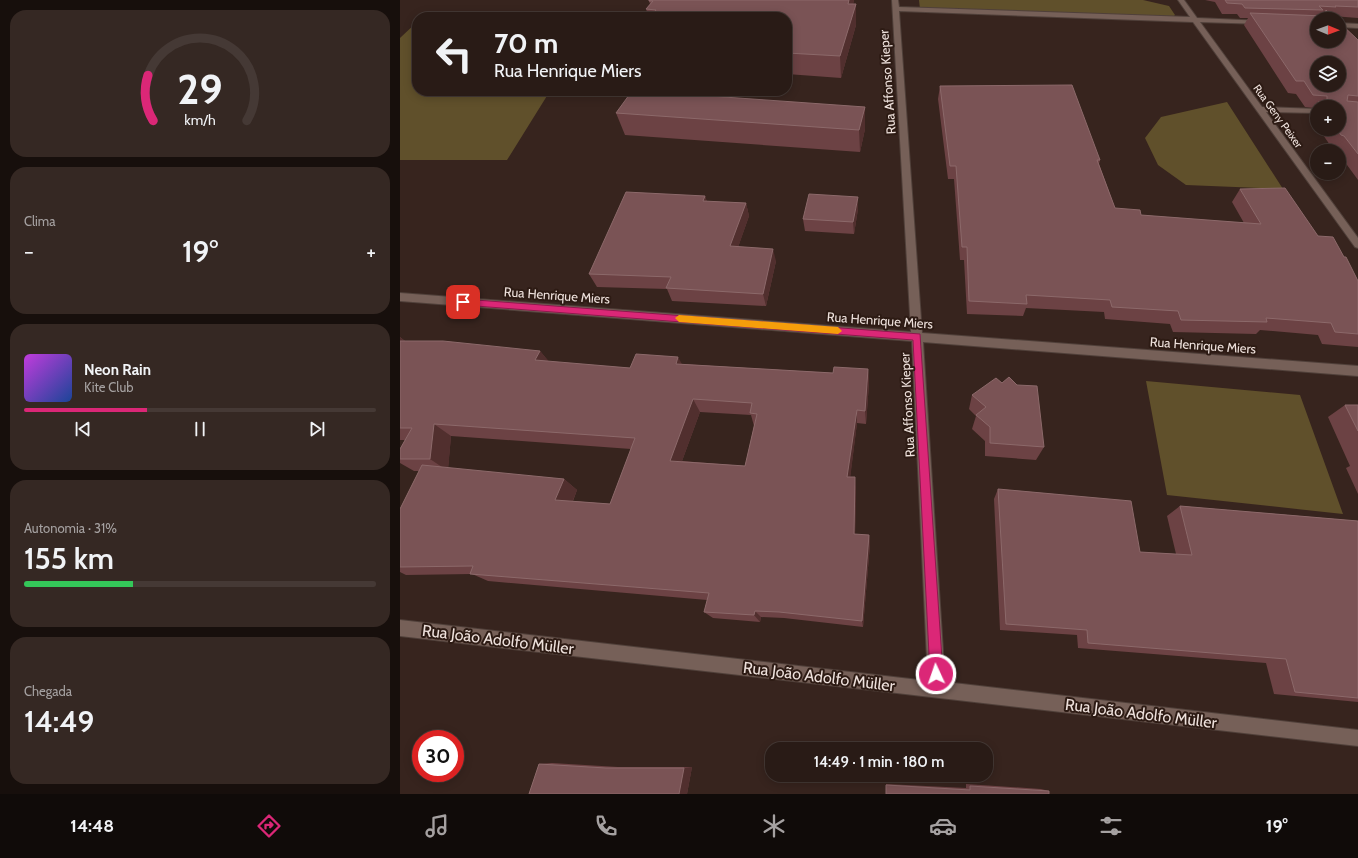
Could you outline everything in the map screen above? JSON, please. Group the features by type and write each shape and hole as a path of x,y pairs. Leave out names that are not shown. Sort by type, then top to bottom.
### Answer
{"street":[{"name":"Rua Geny Peixer","path":"1181,0 1358,245"},
{"path":"896,5 1271,23"},
{"name":"Rua Affonso Kieper","path":"896,5 918,337 937,690"},
{"path":"1346,25 1358,26"},
{"path":"1259,108 1310,110"},
{"name":"Rua Henrique Miers","path":"400,297 1358,371"},
{"name":"Rua João Adolfo Müller","path":"400,628 1358,738"}],"shaded area":[{"path":"919,0 1143,0 1169,6 1175,15 1170,20 920,9"},
{"path":"412,27 412,96 547,96 507,160 400,160 400,38"},
{"path":"1227,102 1283,189 1186,185 1158,165 1145,138 1161,117"},
{"path":"1146,381 1300,395 1343,514 1167,495"}],"building":[{"path":"849,0 848,4 856,4 840,56 792,53 792,12 654,12 656,10 646,9 653,1 649,1"},
{"path":"1225,0 1358,0 1358,7 1319,6 1323,10 1245,8 1242,4 1227,3"},
{"path":"1250,13 1310,15 1310,48 1346,48 1346,29 1358,40 1358,96 1348,95 1347,101 1358,102 1358,154 1344,136 1346,136 1346,100 1327,100 1327,96 1313,95 1311,92 1346,92 1346,56 1310,56 1310,90 1304,81 1296,81"},
{"path":"1072,85 1100,160 1097,160 1115,208 1140,210 1141,215 1261,224 1240,189 1285,188 1318,236 1333,237 1344,257 1346,257 1358,281 1358,334 1335,332 1331,323 1266,318 1267,322 1181,320 1178,311 1112,307 1110,300 1026,295 1027,304 969,301 967,247 962,247 956,166 950,166 940,86"},
{"path":"628,96 710,96 865,107 859,130 616,113"},
{"path":"626,192 705,196 703,201 746,203 730,246 773,249 763,294 666,288 671,277 589,274"},
{"path":"809,194 858,197 853,222 803,219"},
{"path":"400,341 443,341 540,351 535,360 630,368 636,354 678,357 676,364 833,373 834,367 868,369 865,411 857,410 847,477 855,477 854,534 869,535 862,621 779,612 755,611 754,615 704,612 709,593 470,574 473,566 400,567 400,509 422,465 564,479 555,500 610,504 635,438 434,424 430,459 400,459 400,449 412,428 400,428","holes":["693,399 752,403 750,413 757,414 745,466 670,461"]},
{"path":"1009,377 1017,385 1037,386 1044,447 990,443 990,427 976,415 986,407 972,395 996,378 1002,383"},
{"path":"1345,405 1358,405 1358,431"},
{"path":"998,489 1131,501 1140,552 1192,555 1180,506 1358,521 1358,698 1295,692 1286,659 1088,643 1087,630 1006,624"},
{"path":"539,764 606,768 684,768 679,794 529,794"},
{"path":"886,785 970,790 970,786 1049,791 1049,794 886,794"}],"slow traffic":[{"path":"679,318 838,331"}],"route":[{"path":"463,302 918,337 936,674"}]}
